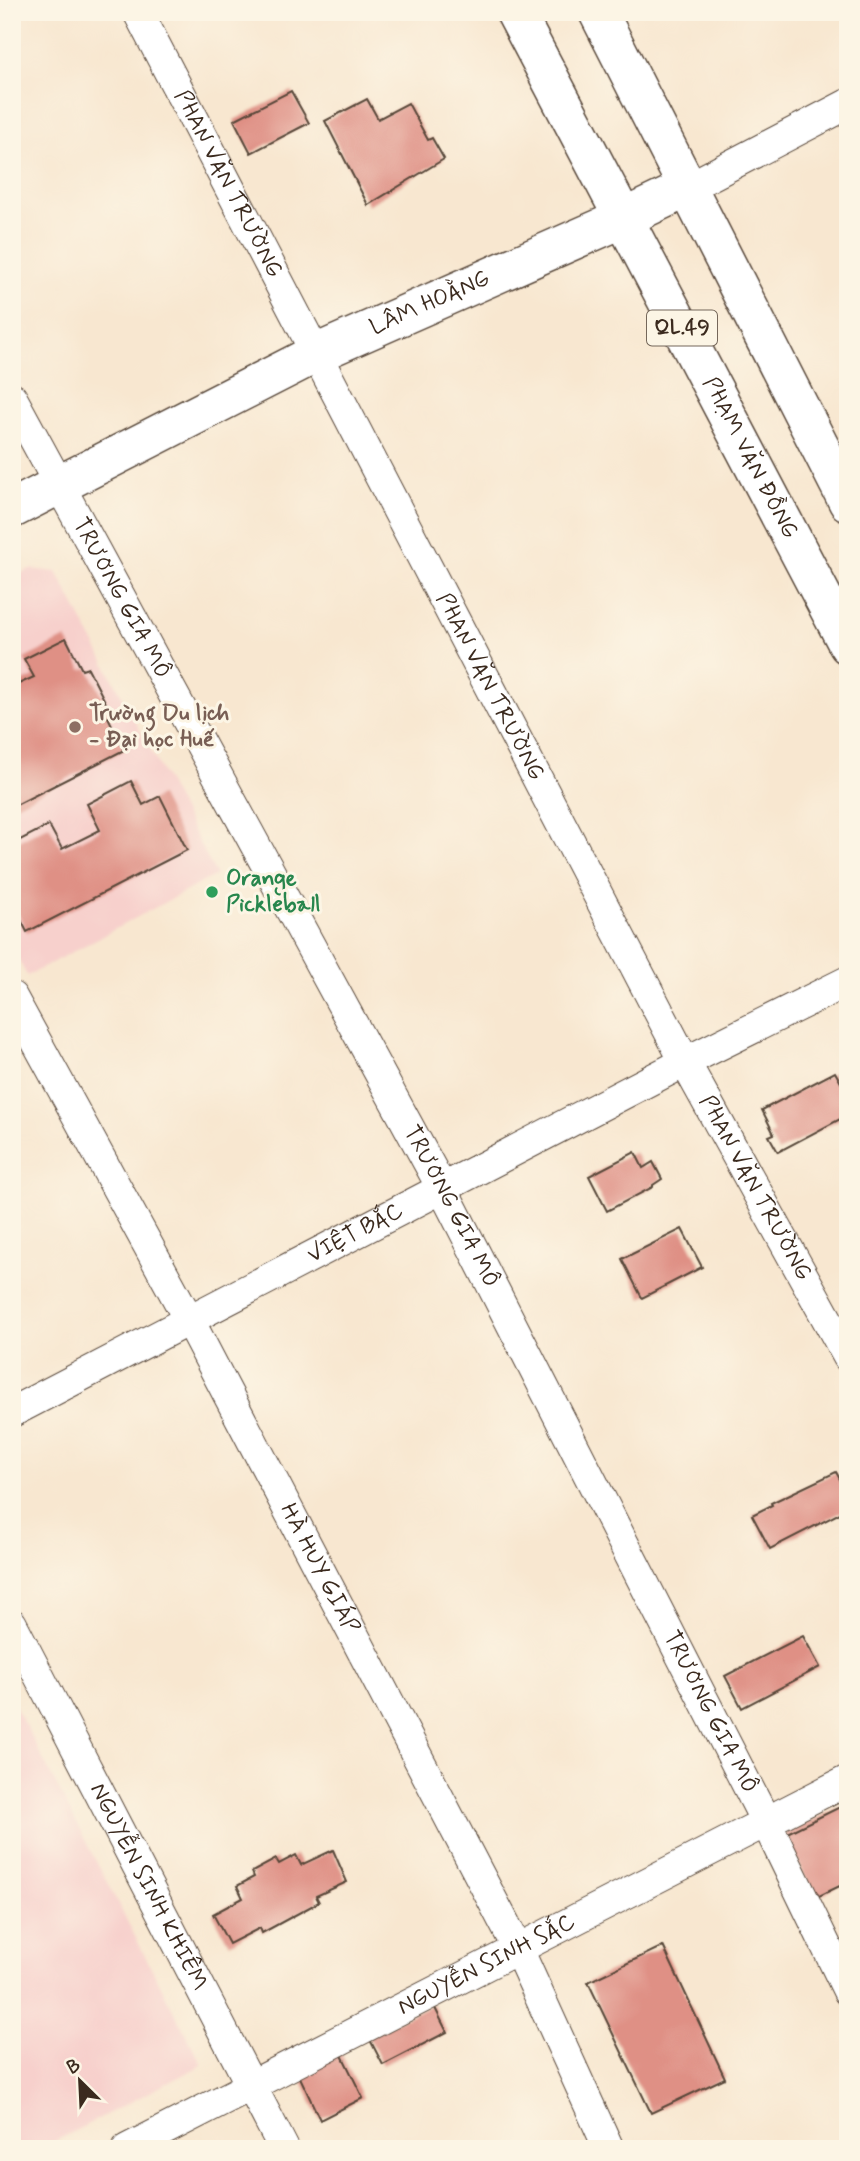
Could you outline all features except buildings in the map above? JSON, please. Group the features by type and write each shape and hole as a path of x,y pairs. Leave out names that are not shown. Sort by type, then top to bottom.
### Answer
{"main road":[{"name":"PHẠM VĂN ĐỒNG","path":"515,12 848,645"},
{"name":"QL.49","path":"598,12 848,502"},
{"name":"LÂM HOẰNG","path":"12,509 315,354 689,187"}],"street":[{"name":"PHAN VĂN TRƯỜNG","path":"138,12 685,1062 848,1357"},
{"name":"LÂM HOẰNG","path":"689,187 848,104"},
{"name":"TRƯƠNG GIA MÔ","path":"12,398 442,1188 766,1822 848,1991"},
{"name":"VIỆT BẮC","path":"12,1412 685,1062 848,981"},
{"name":"HÀ HUY GIÁP","path":"12,997 189,1320 518,1949 609,2149"},
{"name":"NGUYỄN SINH KHIÊM","path":"12,1624 284,2149"},
{"name":"NGUYỄN SINH SẮC","path":"127,2149 848,1780"}],"shaded area":[{"name":"Trường Du lịch - Đại học Huế","path":"30,569 57,572 216,875 27,976 12,947 12,578"},
{"path":"12,1700 202,2065 40,2149 12,2149"}],"place":[{"name":"Trường Du lịch - Đại học Huế","path":"75,727"},
{"name":"Orange Pickleball","path":"212,892"}]}
